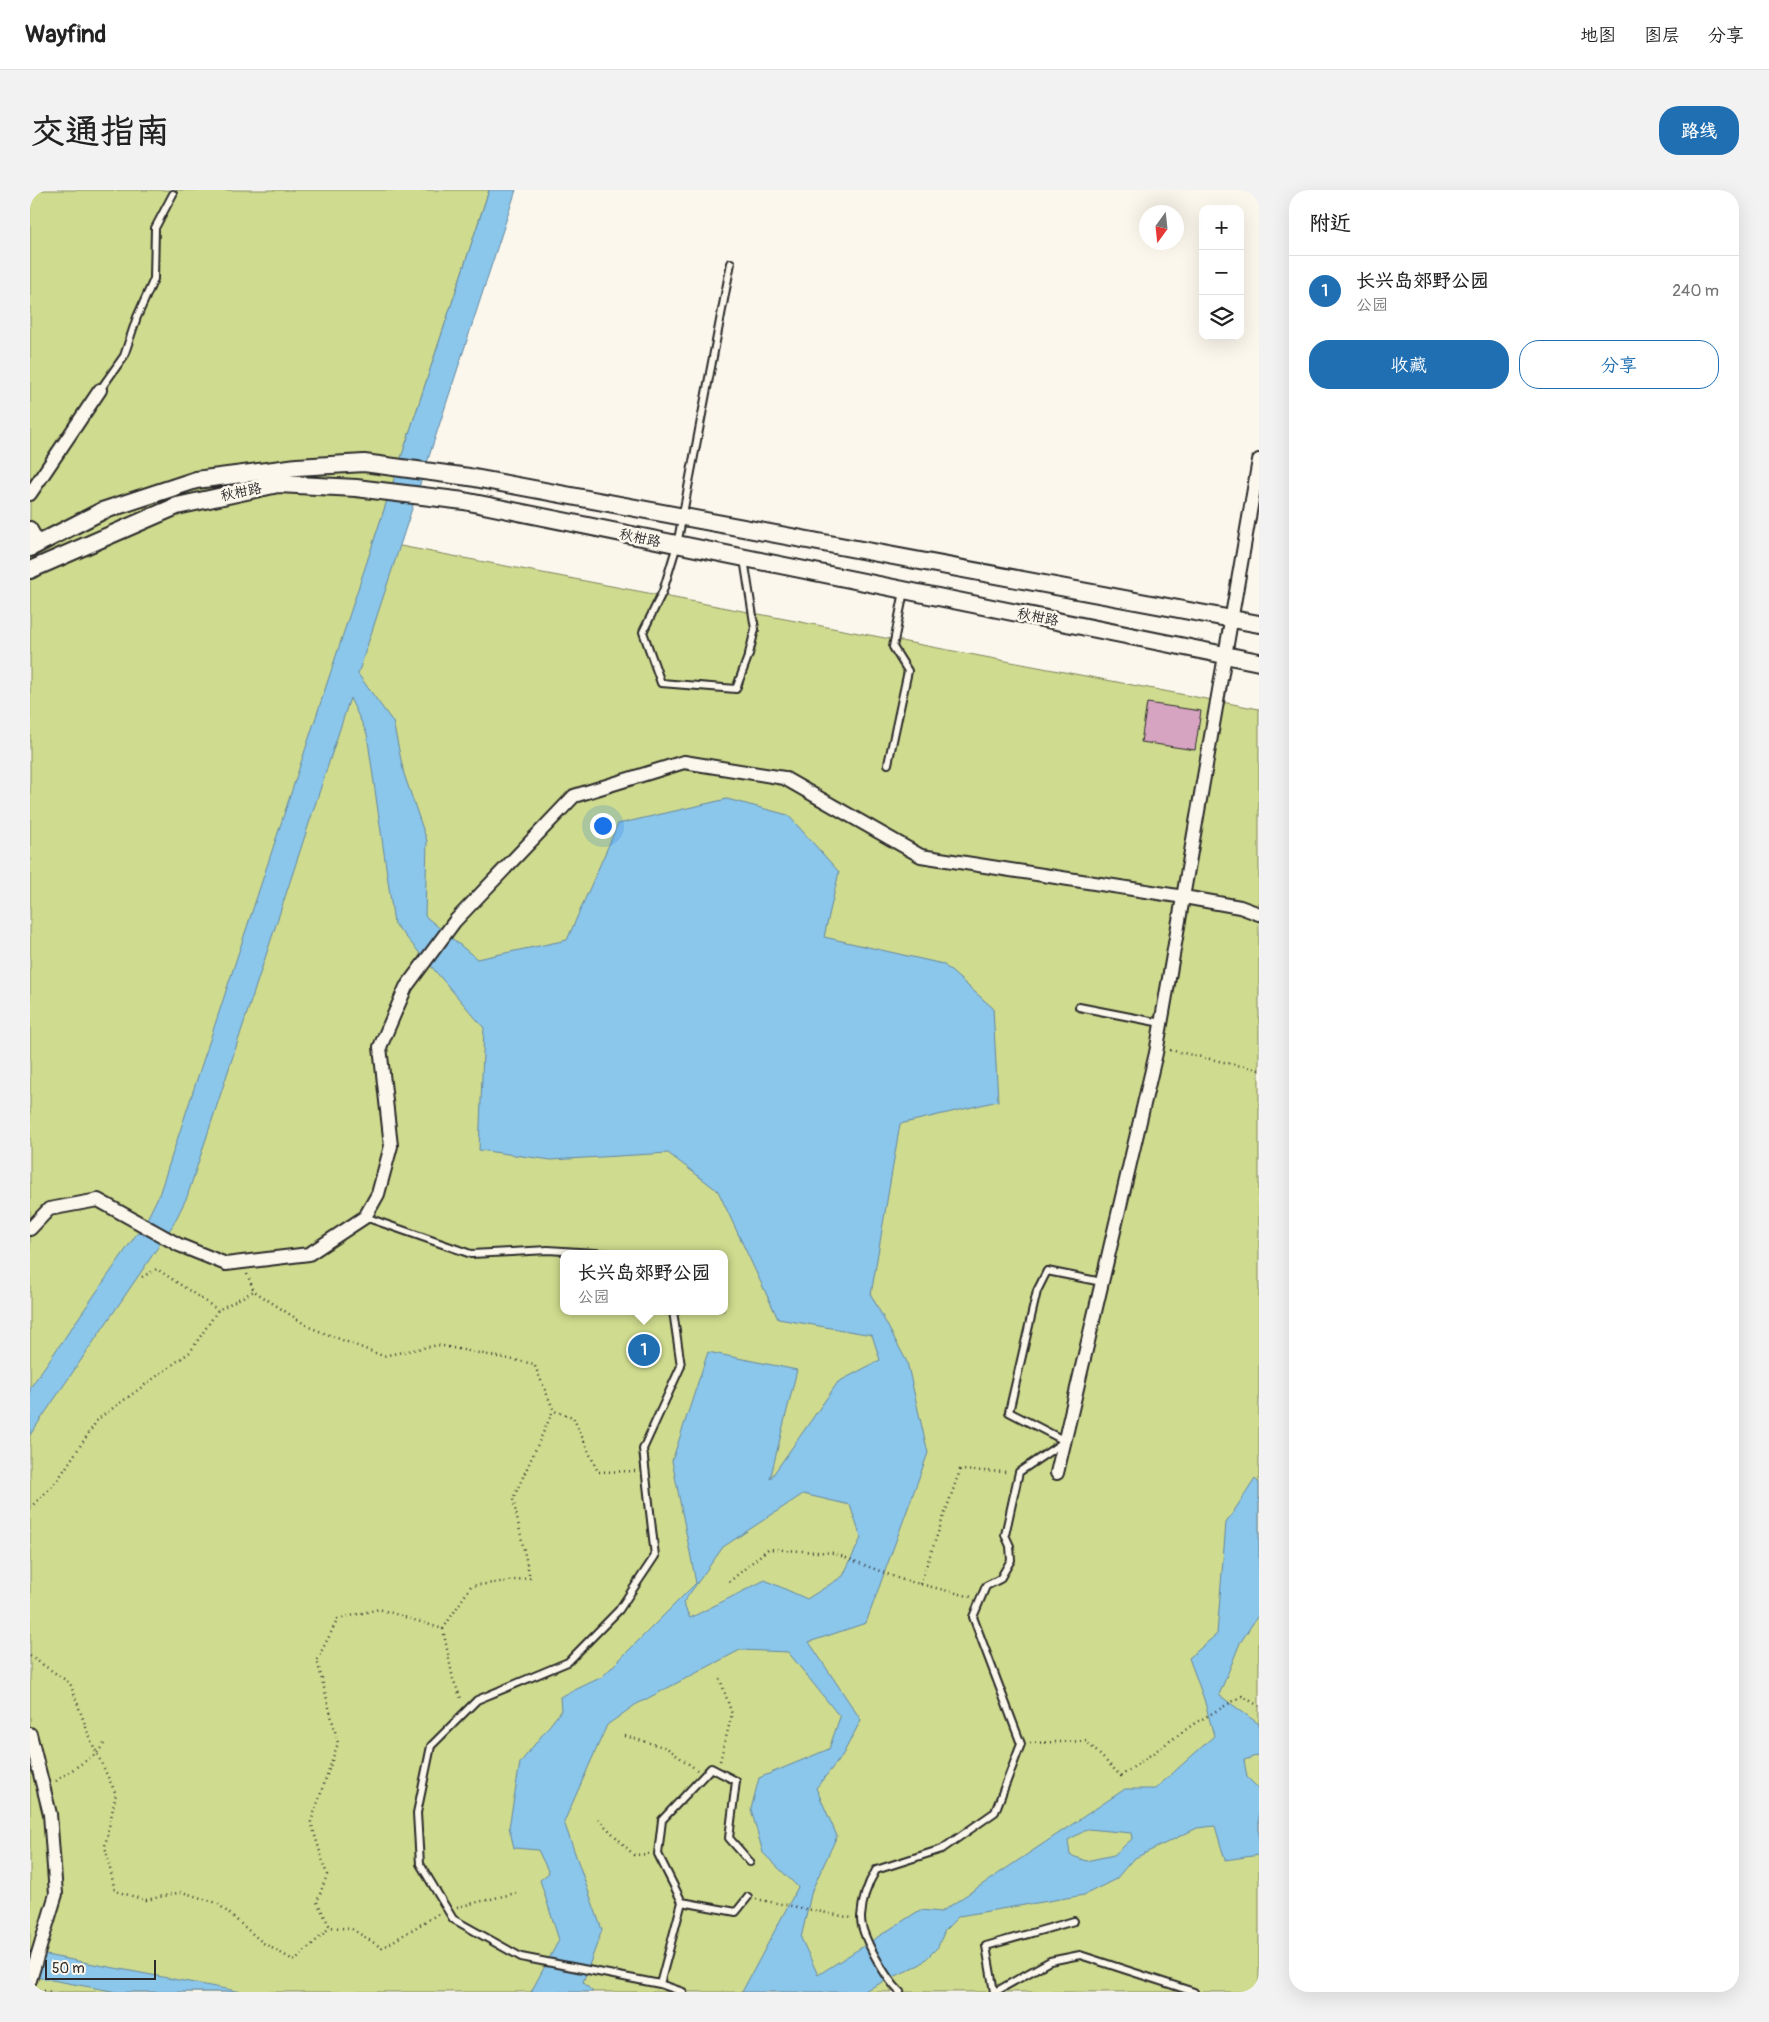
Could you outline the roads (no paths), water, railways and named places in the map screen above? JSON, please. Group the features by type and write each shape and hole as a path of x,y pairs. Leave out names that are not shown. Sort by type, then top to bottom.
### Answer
{"street":[{"path":"30,494 100,390"},
{"path":"1057,1473 1157,1047 1259,460"},
{"name":"秋柑路","path":"34,546 102,511 196,480 297,467 364,462 469,477 1259,624"},
{"name":"秋柑路","path":"30,570 177,506 278,484 356,488 464,502 1259,662"},
{"path":"30,528 34,546"},
{"path":"30,1229 49,1209 98,1200 168,1239 226,1264 309,1254 365,1217 378,1194 391,1146 380,1047 406,988 455,921 574,796 684,762 784,778 921,856 1184,897 1240,907 1259,914"},
{"path":"30,1734 50,1814 56,1894 30,1980"}],"lane":[{"path":"100,390 124,356 137,318 154,278 155,228 173,194"},
{"path":"730,263 677,545 663,591 643,632 661,683 736,689 749,654 755,629 744,558"},
{"path":"888,764 908,671 893,648 904,590"},
{"path":"1079,1007 1161,1023"},
{"path":"365,1217 471,1254 560,1251"},
{"path":"900,1992 891,1984 871,1949 860,1920 865,1888 876,1870 942,1849 995,1812 1022,1744 973,1617 986,1586 1000,1579 1011,1560 1010,1546 1005,1535 1019,1472 1064,1441 1009,1412 1037,1291 1047,1271 1102,1282"},
{"path":"674,1315 682,1366 644,1449 655,1556 619,1610 568,1662 477,1700 431,1746 417,1813 420,1864 453,1919 521,1957 660,1984 683,1992"},
{"path":"660,1984 682,1902 658,1854 662,1820 711,1768 736,1781 729,1838 750,1862"},
{"path":"682,1902 736,1912 748,1897"},
{"path":"1074,1921 986,1946 994,1992 1050,1961 1080,1955 1194,1992"}],"water":[{"path":"489,190 516,190 358,674 393,722 404,774 427,841 425,916 477,959 567,940 618,824 727,799 788,815 839,872 824,937 943,964 993,1008 998,1101 900,1124 871,1295 907,1362 928,1453 866,1623 809,1642 861,1720 842,1756 816,1788 837,1836 812,1890 801,1938 818,1975 920,1910 941,1912 1125,1789 1155,1789 1214,1736 1204,1699 1189,1658 1217,1634 1226,1523 1255,1479 1259,1483 1259,1614 1240,1643 1219,1695 1259,1724 1259,1755 1244,1760 1247,1777 1259,1789 1259,1855 1225,1860 1215,1826 1197,1828 1133,1859 1116,1879 1084,1895 959,1916 945,1930 938,1947 921,1964 862,1992 742,1992 798,1887 763,1853 751,1809 759,1778 829,1749 840,1717 788,1652 740,1650 635,1705 607,1725 564,1822 602,1930 583,1982 593,1992 531,1992 559,1940 540,1880 549,1873 538,1850 514,1848 509,1827 520,1763 561,1711 560,1697 602,1677 696,1583 672,1461 708,1352 797,1370 770,1479 838,1382 880,1360 872,1335 778,1319 718,1191 668,1153 551,1160 479,1150 484,1028 394,923 367,734 350,698 187,1197 173,1225 30,1435 30,1388 147,1219 159,1195","holes":["803,1494 850,1505 861,1538 843,1576 807,1599 765,1580 690,1618 683,1603 723,1547","1088,1829 1131,1833 1132,1839 1114,1855 1086,1861 1070,1855 1068,1840"]},
{"path":"30,1952 242,1992 117,1992 30,1976"}],"place":[{"name":"长兴岛郊野公园","path":"644,1350"}]}
